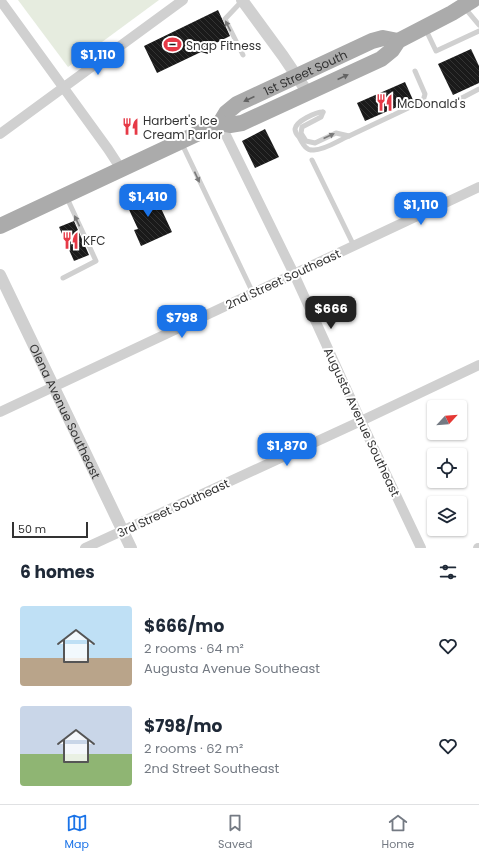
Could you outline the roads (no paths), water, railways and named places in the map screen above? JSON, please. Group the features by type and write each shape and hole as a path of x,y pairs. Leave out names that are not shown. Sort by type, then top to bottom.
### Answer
{"main road":[{"name":"1st Street South","path":"220,123 226,112 237,104 372,41 383,38 398,40 452,13 468,3"},
{"name":"1st Street South","path":"0,226 220,123 230,125 242,123 381,59 392,50 398,40"}],"street":[{"path":"0,0 121,169"},
{"path":"0,134 184,0"},
{"path":"242,0 308,93"},
{"name":"Augusta Avenue Southeast","path":"220,123 294,274 421,548"},
{"name":"2nd Street Southeast","path":"0,412 479,187"},
{"name":"Olena Avenue Southeast","path":"0,275 131,548"},
{"name":"3rd Street Southeast","path":"85,548 479,366"}],"lane":[{"path":"242,0 225,19 243,55"},
{"path":"468,3 479,25"},
{"path":"425,27 436,51 479,31"},
{"path":"349,136 336,133 314,143 306,142 301,133 302,127 321,117 323,112 319,112 300,122 297,124 295,129 303,145 307,149 321,149 349,136 423,101 425,94 415,71"},
{"path":"458,100 479,89"},
{"path":"181,141 253,293"},
{"path":"312,160 354,246"},
{"path":"63,278 96,261 65,195"}],"place":[{"name":"Snap Fitness","path":"173,45"},
{"name":"McDonald's","path":"384,103"},
{"name":"Harbert's Ice Cream Parlor","path":"130,127"},
{"name":"KFC","path":"70,240"}]}
